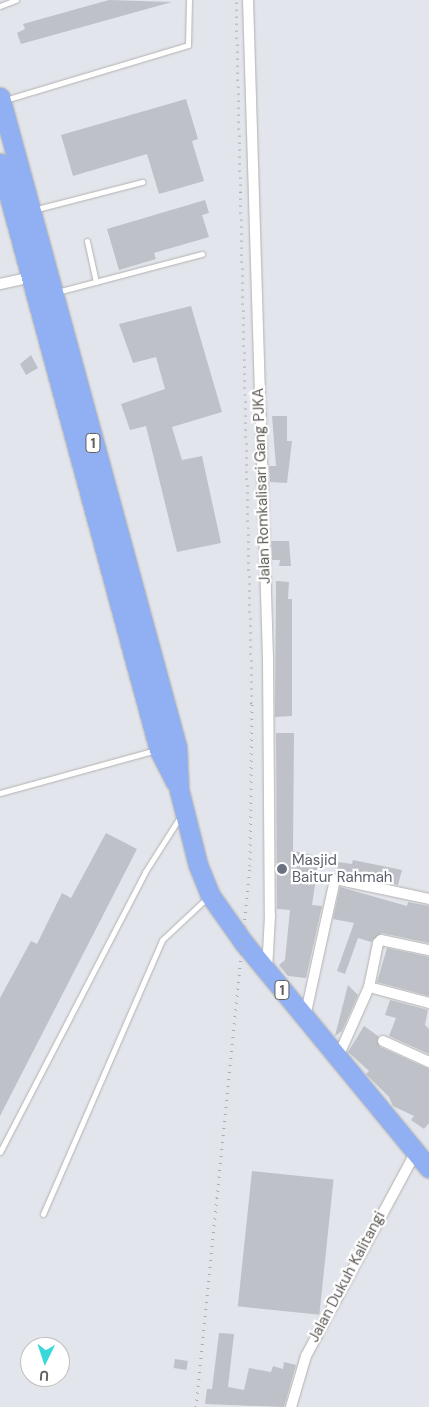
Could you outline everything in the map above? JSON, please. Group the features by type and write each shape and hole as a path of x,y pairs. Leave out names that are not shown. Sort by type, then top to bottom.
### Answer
{"highway":[{"name":"1","path":"1,99 22,214 38,276 168,748 183,812 210,895 304,1018 424,1159"},
{"name":"1","path":"0,163 22,214"}],"street":[{"name":"Jalan Romkalisari Gang PJKA","path":"248,0 268,658 270,916 267,971"},
{"path":"0,284 38,276"},
{"path":"304,1018 334,879 429,899"},
{"path":"338,1057 369,987 381,940 429,950"},
{"path":"369,987 429,1002"},
{"path":"383,1041 429,1062"},
{"name":"Jalan Dukuh Kalitangi","path":"291,1407 306,1356 424,1159"}],"lane":[{"path":"0,6 16,0"},
{"path":"1,99 188,45 189,0"},
{"path":"22,214 142,182"},
{"path":"88,241 96,282"},
{"path":"44,295 202,254"},
{"path":"0,793 168,748"},
{"path":"0,1152 145,872 183,812"},
{"path":"43,1214 162,940 210,895"}],"building":[{"path":"109,0 172,2 21,44 17,33 25,29 23,24"},
{"path":"186,99 198,139 192,141 204,181 159,194 147,154 73,176 61,135"},
{"path":"205,200 209,213 202,215 209,237 154,253 156,259 119,270 107,229"},
{"path":"191,306 222,412 172,427 182,460 202,456 221,543 177,552 146,426 130,430 121,404 165,389 156,357 133,363 119,324"},
{"path":"31,355 38,368 26,375 20,364"},
{"path":"272,416 287,416 287,441 292,441 287,483 270,482 269,466 276,466"},
{"path":"271,541 289,541 291,566 279,566 280,560 272,560"},
{"path":"276,581 289,582 288,599 292,599 292,716 275,717"},
{"path":"276,733 294,733 293,851 313,855 312,864 318,864 312,905 322,906 306,978 288,976 279,965 285,960 290,910 277,909"},
{"path":"106,833 137,849 0,1116 0,998 31,941 37,944 62,893 71,898"},
{"path":"353,860 402,870 398,885 336,872 338,862 352,864"},
{"path":"340,887 407,906 408,902 429,906 429,943 382,933 371,942 358,938 345,974 337,971 354,923 333,919"},
{"path":"387,948 429,957 429,996 377,982"},
{"path":"348,985 358,995 342,1031 335,1036"},
{"path":"390,1000 428,1010 425,1025 429,1029 429,1054 389,1036 396,1018 385,1015"},
{"path":"364,1026 378,1036 380,1047 429,1069 429,1123 424,1129 411,1120 414,1116 393,1106 389,1097 366,1074 369,1071 348,1052"},
{"path":"252,1171 334,1180 319,1315 238,1306"},
{"path":"219,1333 234,1334 228,1387 244,1390 249,1368 271,1372 273,1366 283,1369 284,1362 296,1365 284,1407 205,1404 207,1389 212,1389"},
{"path":"175,1359 188,1361 186,1370 174,1368"}],"railway":[{"path":"196,1407 250,866 252,703 236,0"}],"place":[{"name":"Masjid Baitur Rahmah","path":"282,869"}]}
